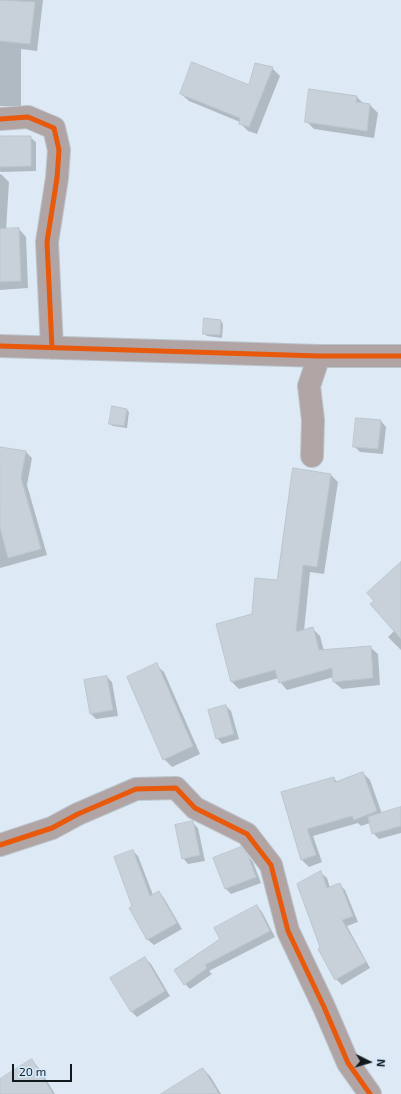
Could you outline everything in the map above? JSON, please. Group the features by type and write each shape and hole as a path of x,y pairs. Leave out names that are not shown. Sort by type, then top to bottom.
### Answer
{"street":[{"path":"0,118 28,117 54,128 59,150 57,178 47,242 52,348"},
{"path":"0,346 319,356 401,356"},
{"path":"312,456 313,420 309,386 319,356"},
{"path":"0,845 52,828 78,814 136,789 176,788 194,808 247,834 271,865 288,931 324,1007 348,1063 370,1094"}],"building":[{"path":"0,0 35,2 30,44 0,41"},
{"path":"192,62 249,85 255,63 273,67 249,127 239,124 240,118 180,94"},
{"path":"309,89 357,96 356,102 370,104 367,131 305,122"},
{"path":"0,136 31,136 31,166 0,167"},
{"path":"19,228 21,281 0,282 0,229"},
{"path":"204,318 221,320 220,335 203,334"},
{"path":"112,406 127,409 124,426 109,424"},
{"path":"356,418 381,420 378,449 353,447"},
{"path":"0,447 26,451 21,478 41,549 8,558 0,528"},
{"path":"293,468 331,474 317,567 303,565 296,632 313,627 319,650 371,646 373,678 333,682 332,668 279,683 275,670 231,682 216,624 252,614 255,578 277,580"},
{"path":"401,562 401,639 370,604 374,601 367,593"},
{"path":"157,663 193,746 163,760 127,677"},
{"path":"107,676 113,710 90,714 84,680"},
{"path":"226,705 234,734 216,739 208,710"},
{"path":"363,772 377,811 354,820 352,816 307,829 316,855 301,860 281,792 334,777 335,782"},
{"path":"401,807 401,826 372,834 368,817"},
{"path":"193,821 200,855 182,859 175,825"},
{"path":"241,847 248,856 256,877 225,889 213,858"},
{"path":"133,850 150,896 159,891 177,923 147,940 129,908 132,906 114,857"},
{"path":"321,871 327,888 340,883 353,916 342,920 366,962 335,980 318,949 320,947 297,884"},
{"path":"257,905 270,931 205,965 207,968 184,985 174,970 220,939 214,928"},
{"path":"145,957 165,991 131,1012 110,978"},
{"path":"32,1059 53,1094 0,1094 0,1079"},
{"path":"203,1068 219,1094 161,1094"}],"cycle path":[{"path":"0,119 28,117 54,128 59,150 57,178 47,242 52,348"},
{"path":"0,346 319,356 401,356"},
{"path":"0,845 52,828 78,814 136,789 176,788 195,808 247,834 271,865 288,931 324,1007 348,1063 370,1094"}]}
